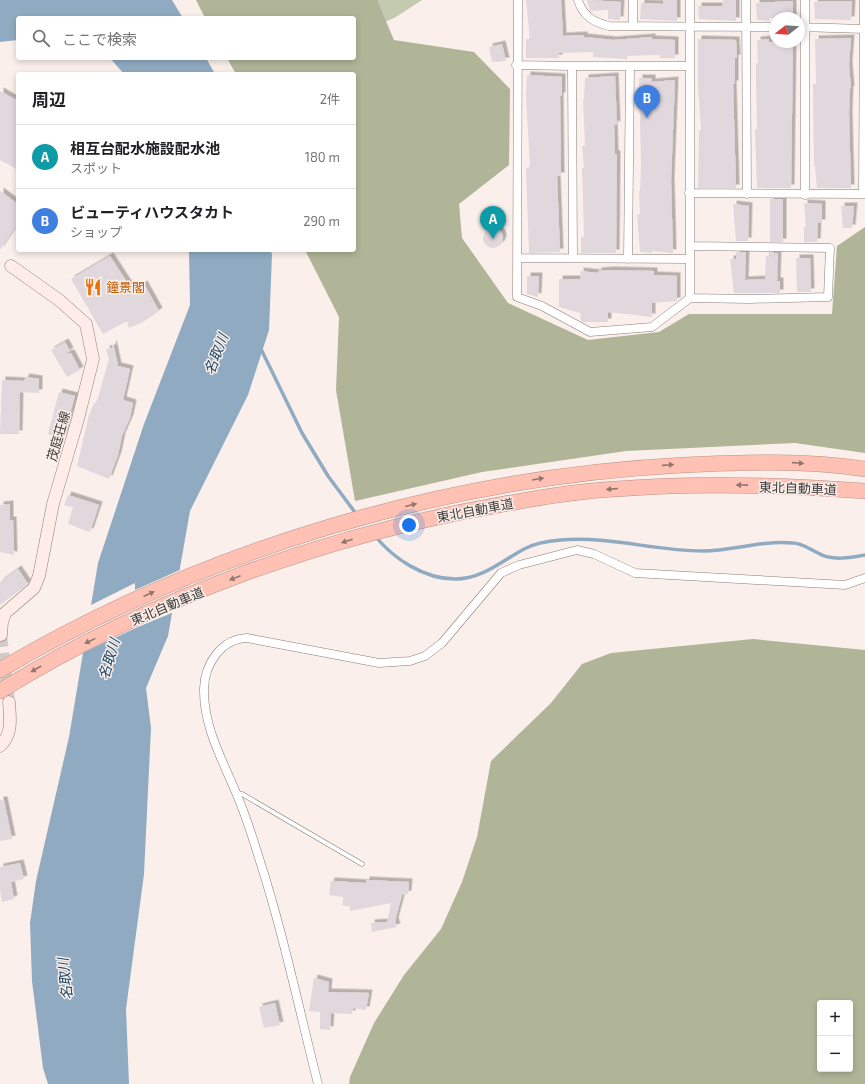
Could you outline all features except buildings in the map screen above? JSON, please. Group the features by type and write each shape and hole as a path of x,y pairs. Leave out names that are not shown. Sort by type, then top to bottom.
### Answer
{"highway":[{"name":"東北自動車道","path":"0,670 56,635 113,609 226,562 373,514 471,491 543,478 609,469 727,462 786,462 865,469"},
{"name":"東北自動車道","path":"3,695 19,679 126,623 272,564 384,530 473,509 544,497 614,489 676,485 727,485 786,486 865,491"},
{"path":"0,663 56,635"}],"street":[{"path":"518,0 516,65 517,297 542,306 590,332 652,327 690,298 828,297 830,248 690,246"},
{"path":"578,0 581,8 588,18 597,23 609,26 769,27"},
{"path":"632,0 633,25"},
{"path":"690,0 690,298"},
{"path":"746,0 746,194"},
{"path":"804,12 805,0"},
{"path":"689,193 805,195 864,194 864,0"},
{"path":"805,27 864,29"},
{"path":"802,48 805,195"},
{"path":"516,65 690,66"},
{"path":"572,66 573,258"},
{"path":"628,259 630,66"},
{"path":"517,258 690,259"},
{"name":"茂庭荘線","path":"1,635 2,622 6,613 34,588 39,576 53,504 78,419 93,359 86,324 59,300 11,266"},
{"path":"318,1084 300,1007 260,858 236,793 222,765 206,712 204,688 212,660 228,643 239,638 257,639 379,663 410,661 425,656 442,643 501,573 519,564 577,550 594,554 635,573 845,585 865,578"},
{"path":"0,746 7,738 10,731 3,695"}],"lane":[{"path":"236,793 242,794 362,864"}],"green space":[{"path":"196,0 377,0 394,40 474,52 510,89 509,165 459,204 462,238 508,303 588,340 659,332 689,314 832,314 837,246 865,227 865,453 795,443 626,451 482,472 355,501 336,390 339,317 306,252 356,252 356,72 235,72 228,60 356,60 356,16 204,16"},
{"path":"346,0 422,0 396,17 361,33 356,22 356,16 353,16"},
{"path":"753,639 865,650 865,1084 349,1084 350,1077 374,1023 404,975 441,929 462,882 477,837 491,761 551,703 582,664 611,653"}],"water":[{"path":"0,0 172,0 182,16 16,16 16,40 0,42"},
{"path":"112,60 207,60 214,72 122,72"},
{"name":"名取川","path":"189,252 271,252 269,330 248,395 190,511 168,636 146,688 151,728 144,874 126,1009 129,1084 48,1084 43,1068 32,981 30,923 36,881 69,737 98,563 144,424 190,305"}],"pier":[{"path":"182,569 174,612 80,654 89,606 135,583 135,590"}],"waterway":[{"path":"260,347 302,433 328,476 357,515"},
{"path":"375,536 400,560 410,566 432,576 455,579 483,573 533,545 561,540 597,540 667,549 703,551 714,551 781,542 796,543 823,556 835,558 865,555"}],"tunnel":[{"path":"1,635 9,702"}],"place":[{"name":"ビューティハウスタカト","path":"647,118"},
{"name":"相互台配水施設配水池","path":"493,239"},
{"name":"鐘景閣","path":"93,287"}]}
